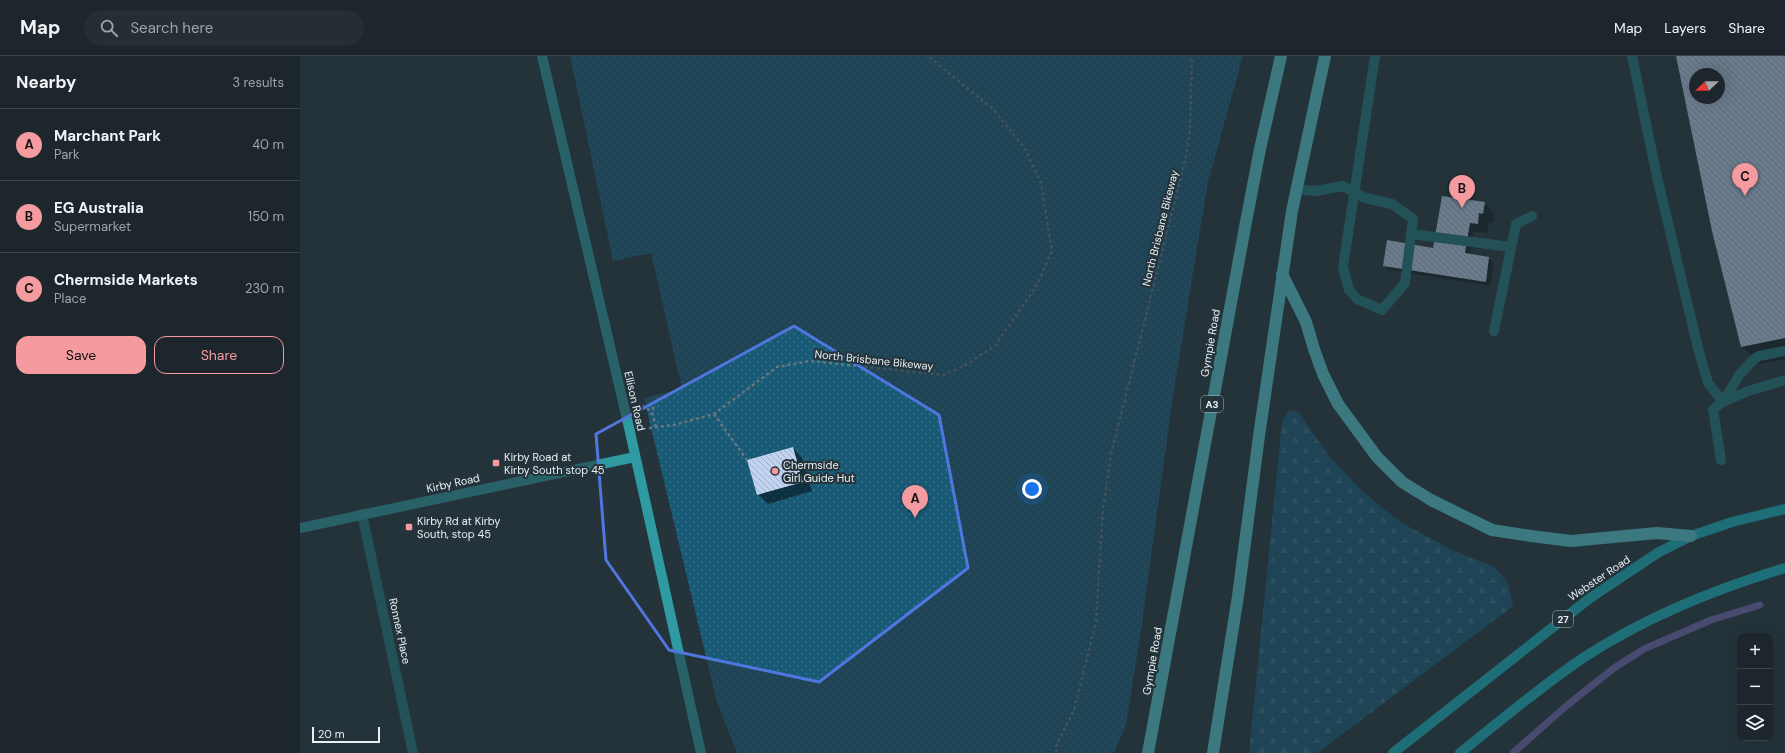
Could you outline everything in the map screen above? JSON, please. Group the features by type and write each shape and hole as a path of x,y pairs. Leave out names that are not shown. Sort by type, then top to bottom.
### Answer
{"highway":[{"name":"Gympie Road","path":"1148,753 1244,227 1281,56"},
{"path":"1213,753 1239,588 1282,274 1297,189 1325,56"},
{"path":"1282,274 1306,322 1323,374 1338,404 1377,458 1402,482 1425,497 1492,530 1531,536 1571,541 1657,533 1691,536"}],"main road":[{"name":"Ellison Road","path":"542,56 635,457 701,753"},
{"name":"Kirby Road","path":"300,528 635,457"},
{"name":"Webster Road","path":"1392,753 1590,598 1659,552 1691,536 1732,522 1785,509"},
{"path":"1460,753 1552,680 1583,658 1618,638 1655,618 1701,598 1759,576 1785,568"}],"street":[{"path":"1297,189 1315,192 1343,186 1354,193 1365,198 1392,204 1413,220 1405,283 1382,310 1357,299 1349,290 1343,267 1354,193 1375,56"},
{"path":"1632,56 1657,177 1698,348 1708,383 1723,402"},
{"path":"1494,331 1516,224 1532,216"},
{"path":"1411,234 1511,247"},
{"path":"1723,402 1740,374 1754,359 1759,356 1785,351"},
{"path":"1721,460 1713,409 1723,402 1748,391 1785,380"},
{"name":"Ronnex Place","path":"362,514 414,753"}],"path":[{"name":"North Brisbane Bikeway","path":"649,428 674,425 714,414 777,367 810,361 943,375 964,366 995,346 1037,285 1052,251 1041,183 1025,149 994,110 928,56"},
{"name":"North Brisbane Bikeway","path":"1056,753 1057,744 1074,710 1096,622 1103,509 1111,454 1185,161 1190,130 1192,56"},
{"path":"656,397 652,412 656,426"},
{"path":"714,414 747,460"}],"highlighted area":[{"path":"794,326 939,415 968,568 819,682 669,650 606,560 596,434"}],"green space":[{"path":"570,56 1243,56 1208,182 1173,396 1140,638 1126,725 1114,753 737,753 717,702 644,398 682,389 651,253 613,261"},
{"path":"1289,410 1298,412 1330,457 1361,490 1400,522 1454,551 1495,567 1509,585 1513,606 1317,753 1249,753 1282,421"}],"building":[{"path":"1676,56 1785,56 1785,338 1741,347 1712,231"},
{"path":"1442,196 1485,202 1483,214 1479,213 1478,224 1470,223 1465,253 1489,257 1486,282 1383,266 1387,240 1433,248"},
{"name":"Chermside Girl Guide Hut","path":"793,447 803,482 757,495 747,460"}],"waterway":[{"path":"1513,753 1565,707 1614,668 1644,649 1711,620 1760,605"}],"place":[{"name":"Chermside Markets","path":"1745,196"},
{"name":"EG Australia","path":"1462,208"},
{"name":"Kirby Road at Kirby South stop 45","path":"496,463"},
{"name":"Chermside Girl Guide Hut","path":"775,471"},
{"name":"Marchant Park","path":"915,518"},
{"name":"Kirby Rd at Kirby South, stop 45","path":"409,527"}]}
